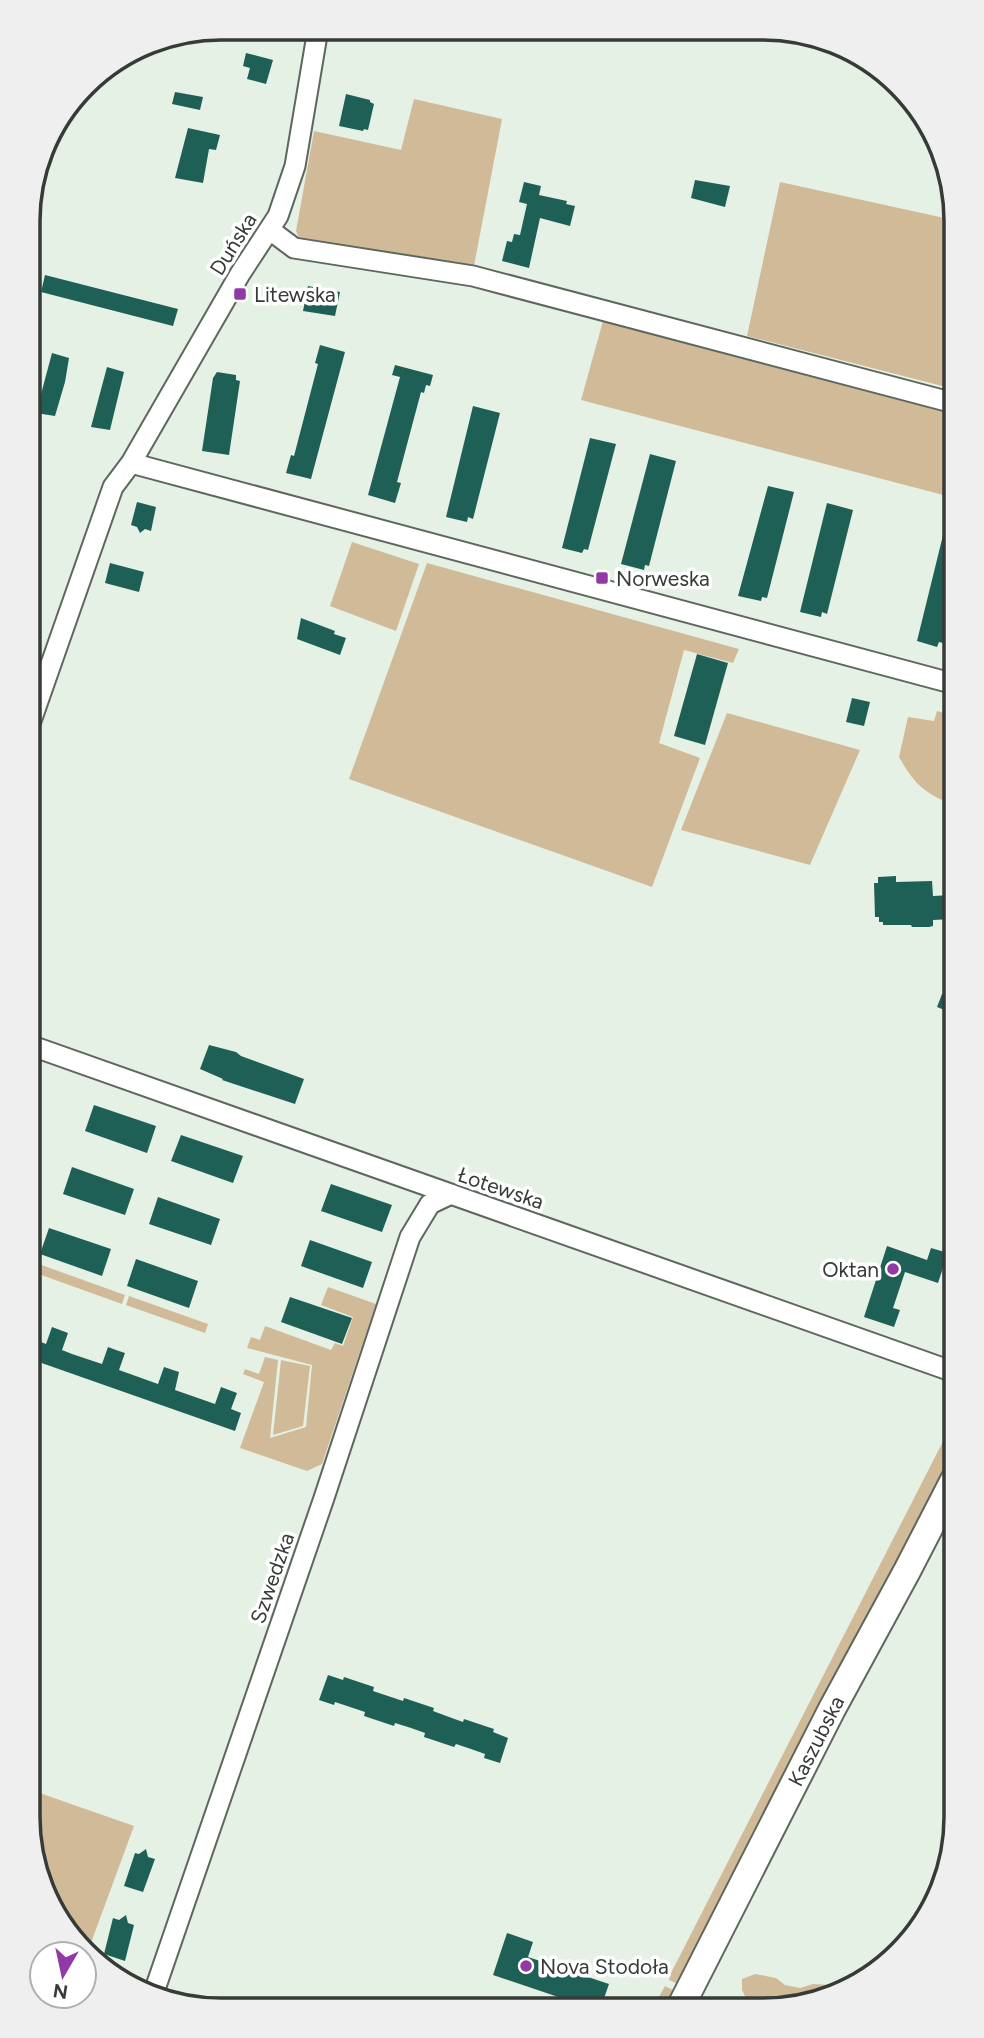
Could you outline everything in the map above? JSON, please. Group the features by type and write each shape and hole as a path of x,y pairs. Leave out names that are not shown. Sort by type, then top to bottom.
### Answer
{"main road":[{"name":"Kaszubska","path":"685,1998 832,1709 943,1501"}],"street":[{"name":"Duńska","path":"131,463 240,274 270,230 285,199 295,166 316,41"},
{"path":"270,230 293,248 473,276 944,400"},
{"path":"41,693 113,487 131,463 944,682"},
{"name":"Łotewska","path":"40,1049 943,1367"},
{"name":"Szwedzka","path":"156,1986 411,1237 430,1204 451,1194"}],"shaded area":[{"path":"414,99 502,119 473,271 301,242 296,231 314,131 401,150"},
{"path":"780,182 944,218 944,386 747,336"},
{"path":"603,321 944,409 944,495 581,400"},
{"path":"352,542 419,564 396,631 330,606"},
{"path":"427,563 739,649 733,663 684,650 659,743 700,758 652,887 349,779"},
{"path":"937,711 944,713 944,800 920,786 899,757 908,717 934,721"},
{"path":"727,713 860,750 810,865 681,830"},
{"path":"40,1265 125,1295 122,1304 40,1275"},
{"path":"328,1287 376,1304 322,1464 307,1471 240,1448 264,1382 243,1374 245,1369 259,1374 265,1357 278,1360 270,1438 306,1427 312,1365 247,1348 251,1337 260,1340 265,1326 331,1350 335,1343 343,1346 353,1317 321,1305"},
{"path":"129,1296 208,1324 205,1333 126,1305"},
{"path":"281,1360 310,1366 303,1426 273,1435"},
{"path":"943,1441 943,1475 678,1984 669,1980"},
{"path":"40,1793 134,1826 92,1940 89,1940 71,1917 59,1897 46,1864"},
{"path":"755,1974 776,1978 785,1985 800,1988 813,1984 828,1985 798,1994 746,1998 742,1990 742,1979"},
{"path":"665,1986 677,1996 676,1998 658,1998"}],"building":[{"path":"246,53 273,60 266,84 247,79 250,68 243,66"},
{"path":"175,92 203,97 200,110 172,104"},
{"path":"346,94 370,100 374,104 368,130 339,126"},
{"path":"188,128 220,135 216,150 209,149 203,183 175,178"},
{"path":"695,180 730,186 725,207 691,198"},
{"path":"524,182 541,186 539,195 567,201 566,204 575,206 570,226 540,218 529,268 502,261 507,241 512,242 514,234 520,235 527,204 519,202"},
{"path":"45,275 178,309 173,326 41,292"},
{"path":"308,286 340,292 335,316 303,311"},
{"path":"320,345 345,352 311,479 286,473 291,455 294,456 318,364 315,363"},
{"path":"52,353 69,358 55,416 41,414 41,395"},
{"path":"395,365 433,375 430,386 426,385 424,393 421,392 397,482 401,483 395,503 368,495 400,377 392,375"},
{"path":"107,367 124,372 110,430 91,427"},
{"path":"217,372 236,375 236,380 240,381 229,455 202,451 213,378"},
{"path":"473,406 500,413 473,519 468,517 467,522 446,517"},
{"path":"590,438 616,444 588,550 584,549 582,553 562,548"},
{"path":"650,454 676,461 649,566 645,565 644,570 621,564"},
{"path":"768,486 794,492 767,598 762,597 761,601 738,596"},
{"path":"137,502 156,507 151,531 145,529 140,533 137,527 131,525"},
{"path":"827,503 853,510 827,614 822,612 821,617 800,612"},
{"path":"944,532 944,640 943,643 939,642 937,647 917,641"},
{"path":"110,563 144,572 139,592 105,583"},
{"path":"301,618 346,638 340,655 297,639"},
{"path":"697,654 728,663 705,745 674,736"},
{"path":"852,698 870,702 864,726 846,722"},
{"path":"896,876 896,882 932,881 933,896 944,895 944,919 933,920 933,926 929,927 883,925 883,922 879,922 879,917 875,917 874,883 878,883 878,877"},
{"path":"942,994 944,995 944,1010 937,1007"},
{"path":"209,1045 236,1052 304,1079 295,1104 222,1080 200,1069"},
{"path":"94,1105 156,1126 147,1153 85,1131"},
{"path":"181,1135 243,1156 233,1183 171,1161"},
{"path":"72,1167 134,1189 125,1215 63,1194"},
{"path":"331,1184 392,1205 382,1232 321,1211"},
{"path":"158,1197 220,1219 211,1245 149,1224"},
{"path":"49,1228 111,1249 102,1276 40,1253"},
{"path":"310,1240 372,1262 363,1288 301,1266"},
{"path":"887,1246 927,1260 931,1248 943,1252 943,1267 938,1283 905,1272 893,1308 900,1310 894,1327 864,1317"},
{"path":"136,1259 198,1281 189,1308 127,1286"},
{"path":"290,1297 352,1318 342,1344 281,1322"},
{"path":"52,1327 68,1333 62,1350 72,1354 102,1364 108,1347 125,1353 119,1370 158,1384 164,1367 179,1372 175,1390 215,1404 221,1387 237,1393 231,1409 241,1413 235,1431 40,1363 40,1342 46,1344"},
{"path":"328,1675 343,1680 344,1677 374,1687 373,1691 434,1708 433,1711 463,1722 464,1719 494,1729 493,1732 508,1738 500,1763 484,1758 485,1754 471,1749 456,1744 454,1747 424,1737 425,1733 411,1728 395,1723 394,1726 364,1716 365,1712 335,1702 334,1705 319,1700"},
{"path":"146,1849 148,1857 155,1859 143,1892 124,1886 135,1853 139,1854"},
{"path":"126,1915 128,1923 134,1925 125,1961 104,1954 113,1918 119,1920"},
{"name":"Nova Stodoła","path":"507,1933 533,1942 528,1957 609,1984 604,1998 561,1998 493,1975"}],"place":[{"name":"Litewska","path":"240,294"},
{"name":"Norweska","path":"602,578"},
{"name":"Oktan","path":"893,1269"},
{"name":"Nova Stodoła","path":"526,1966"}]}
